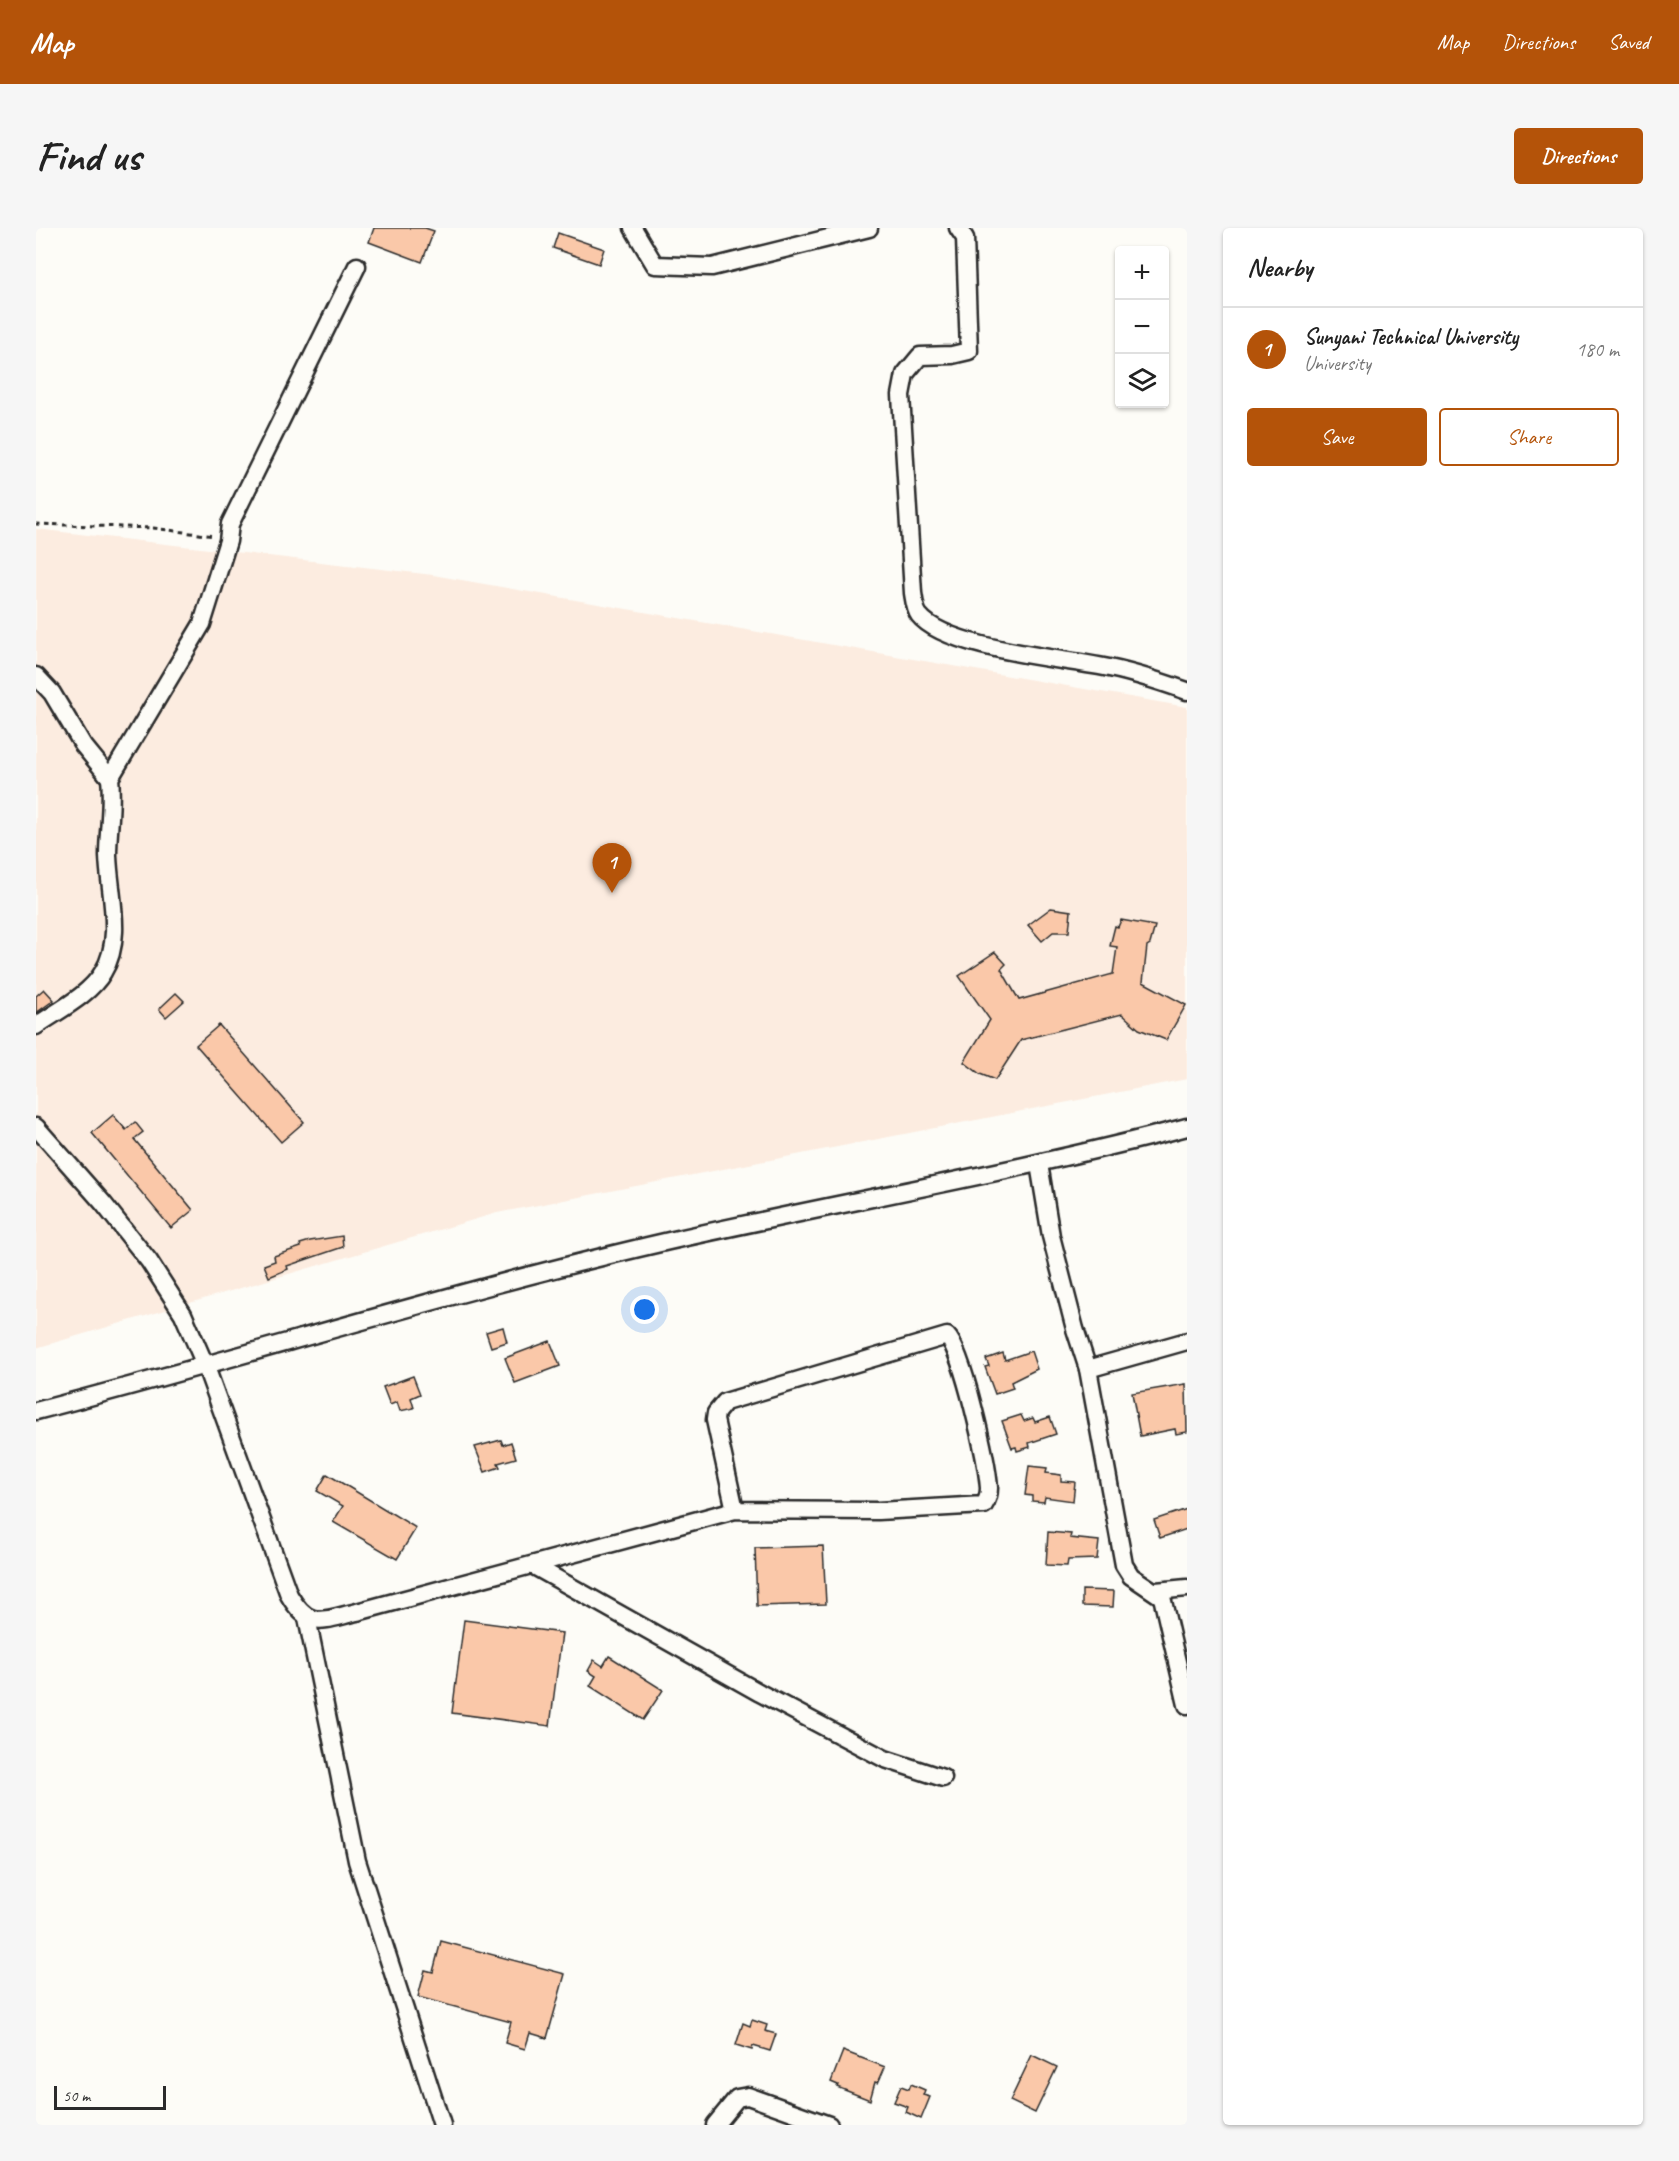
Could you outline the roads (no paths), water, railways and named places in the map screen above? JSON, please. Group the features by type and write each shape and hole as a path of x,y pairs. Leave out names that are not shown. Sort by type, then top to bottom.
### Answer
{"street":[{"path":"633,228 655,265 712,267 869,228"},
{"path":"958,228 965,238 969,351 952,355 920,356 905,374 901,395 913,593 918,614 933,626 960,638 1019,654 1100,666 1187,692"},
{"path":"110,778 202,624 230,524 357,266"},
{"path":"36,676 52,693 83,744 110,778 112,798 108,855 113,951 102,974 93,985 36,1026"},
{"path":"36,1411 206,1367 504,1281 682,1238 1039,1164 1187,1127"},
{"path":"38,1131 148,1261 183,1314 206,1367 289,1595 298,1611 307,1618 320,1621 534,1566 735,1510 878,1511 984,1505 989,1489 984,1456 961,1359 952,1342 946,1336 725,1402 716,1413 715,1420 735,1510"},
{"path":"1039,1164 1051,1236 1075,1329 1088,1369 1124,1565 1131,1576 1162,1597 1187,1705"},
{"path":"1088,1369 1187,1341"},
{"path":"534,1566 760,1693 885,1759 943,1778"},
{"path":"1156,1591 1187,1588"},
{"path":"307,1618 357,1861 442,2125"},
{"path":"715,2125 737,2098 748,2096 829,2125"}],"place":[{"name":"Sunyani Technical University","path":"612,893"}]}
